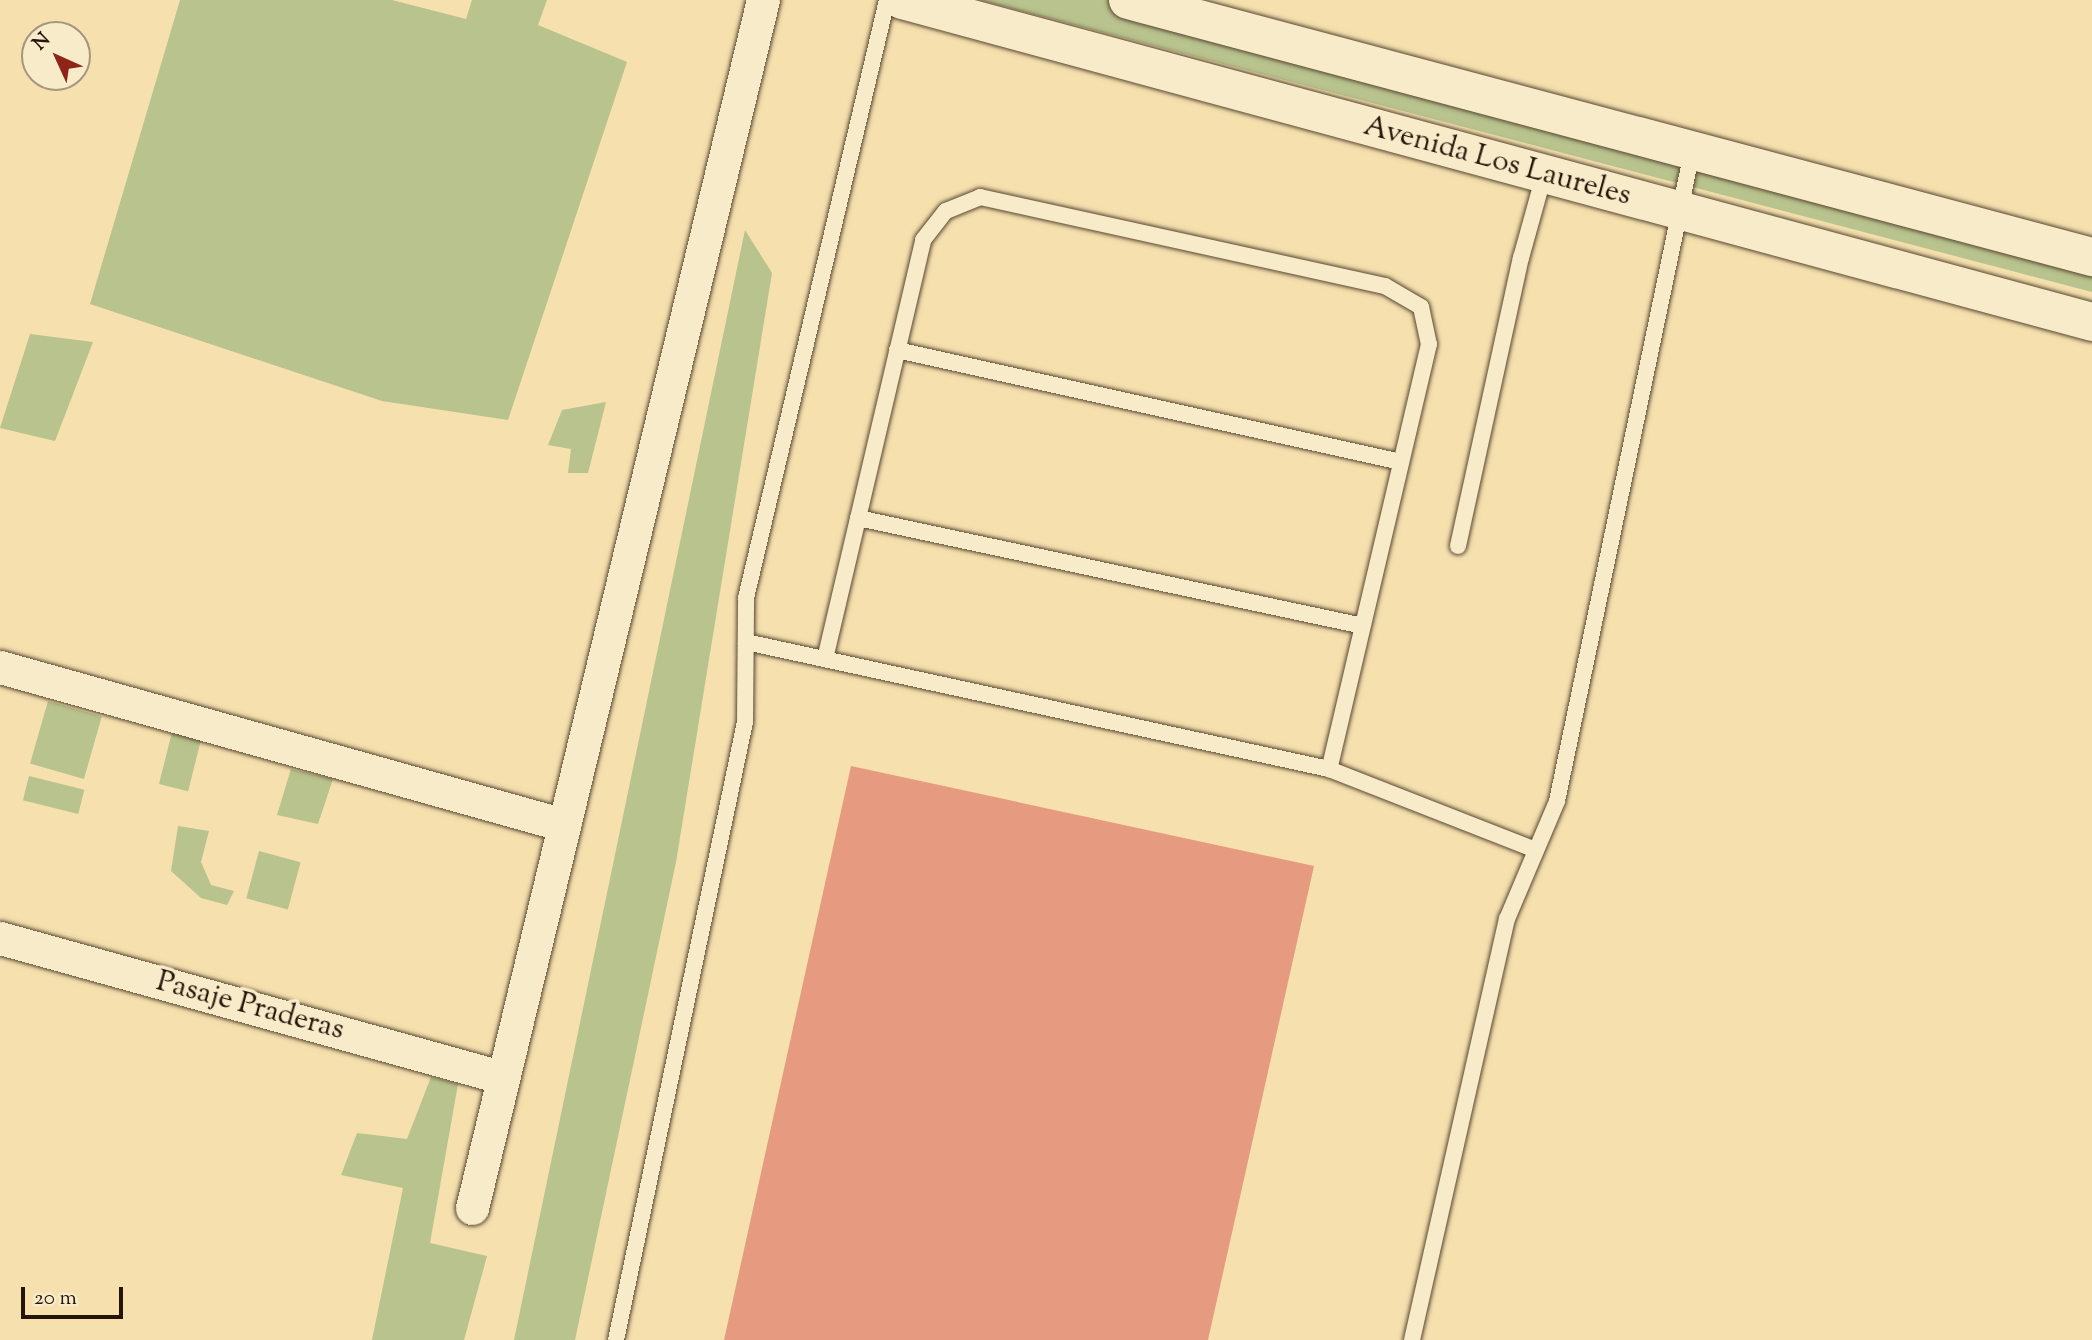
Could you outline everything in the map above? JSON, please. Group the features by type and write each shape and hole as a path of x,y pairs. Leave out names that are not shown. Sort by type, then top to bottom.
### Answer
{"street":[{"path":"472,1208 501,1077 764,0"},
{"name":"Avenida Los Laureles","path":"902,0 2092,322"},
{"name":"Avenida Los Laureles","path":"1128,0 2092,257"},
{"path":"0,667 564,825"},
{"name":"Pasaje Praderas","path":"0,938 501,1077"}],"lane":[{"path":"616,1340 745,722 746,598 887,0"},
{"path":"1412,1340 1507,919 1557,801 1692,152"},
{"path":"1458,546 1521,258 1544,175"},
{"path":"825,659 923,240 946,211 980,197 1385,286 1421,307 1429,344 1329,769"},
{"path":"897,350 1401,462"},
{"path":"858,518 1363,626"},
{"path":"746,642 1329,769 1536,850"}],"green space":[{"path":"180,0 392,0 466,19 472,0 547,0 538,25 627,62 508,420 382,401 90,304"},
{"path":"980,0 1131,0 2092,259 2092,292"},
{"path":"745,230 772,273 676,862 575,1340 514,1340"},
{"path":"30,334 93,342 55,441 0,428"},
{"path":"606,402 588,473 568,473 571,449 548,445 562,410"},
{"path":"48,701 102,716 84,779 30,763"},
{"path":"175,720 204,727 188,791 159,784"},
{"path":"291,769 333,779 318,824 277,815"},
{"path":"29,776 84,790 78,814 23,800"},
{"path":"178,826 209,831 201,862 211,885 234,891 227,905 201,898 171,871"},
{"path":"259,851 301,862 288,909 246,898"},
{"path":"431,1077 458,1084 430,1243 487,1256 464,1340 372,1340 403,1188 341,1175 357,1133 407,1139"}],"building":[{"path":"851,766 1314,866 1208,1340 724,1340"}]}
